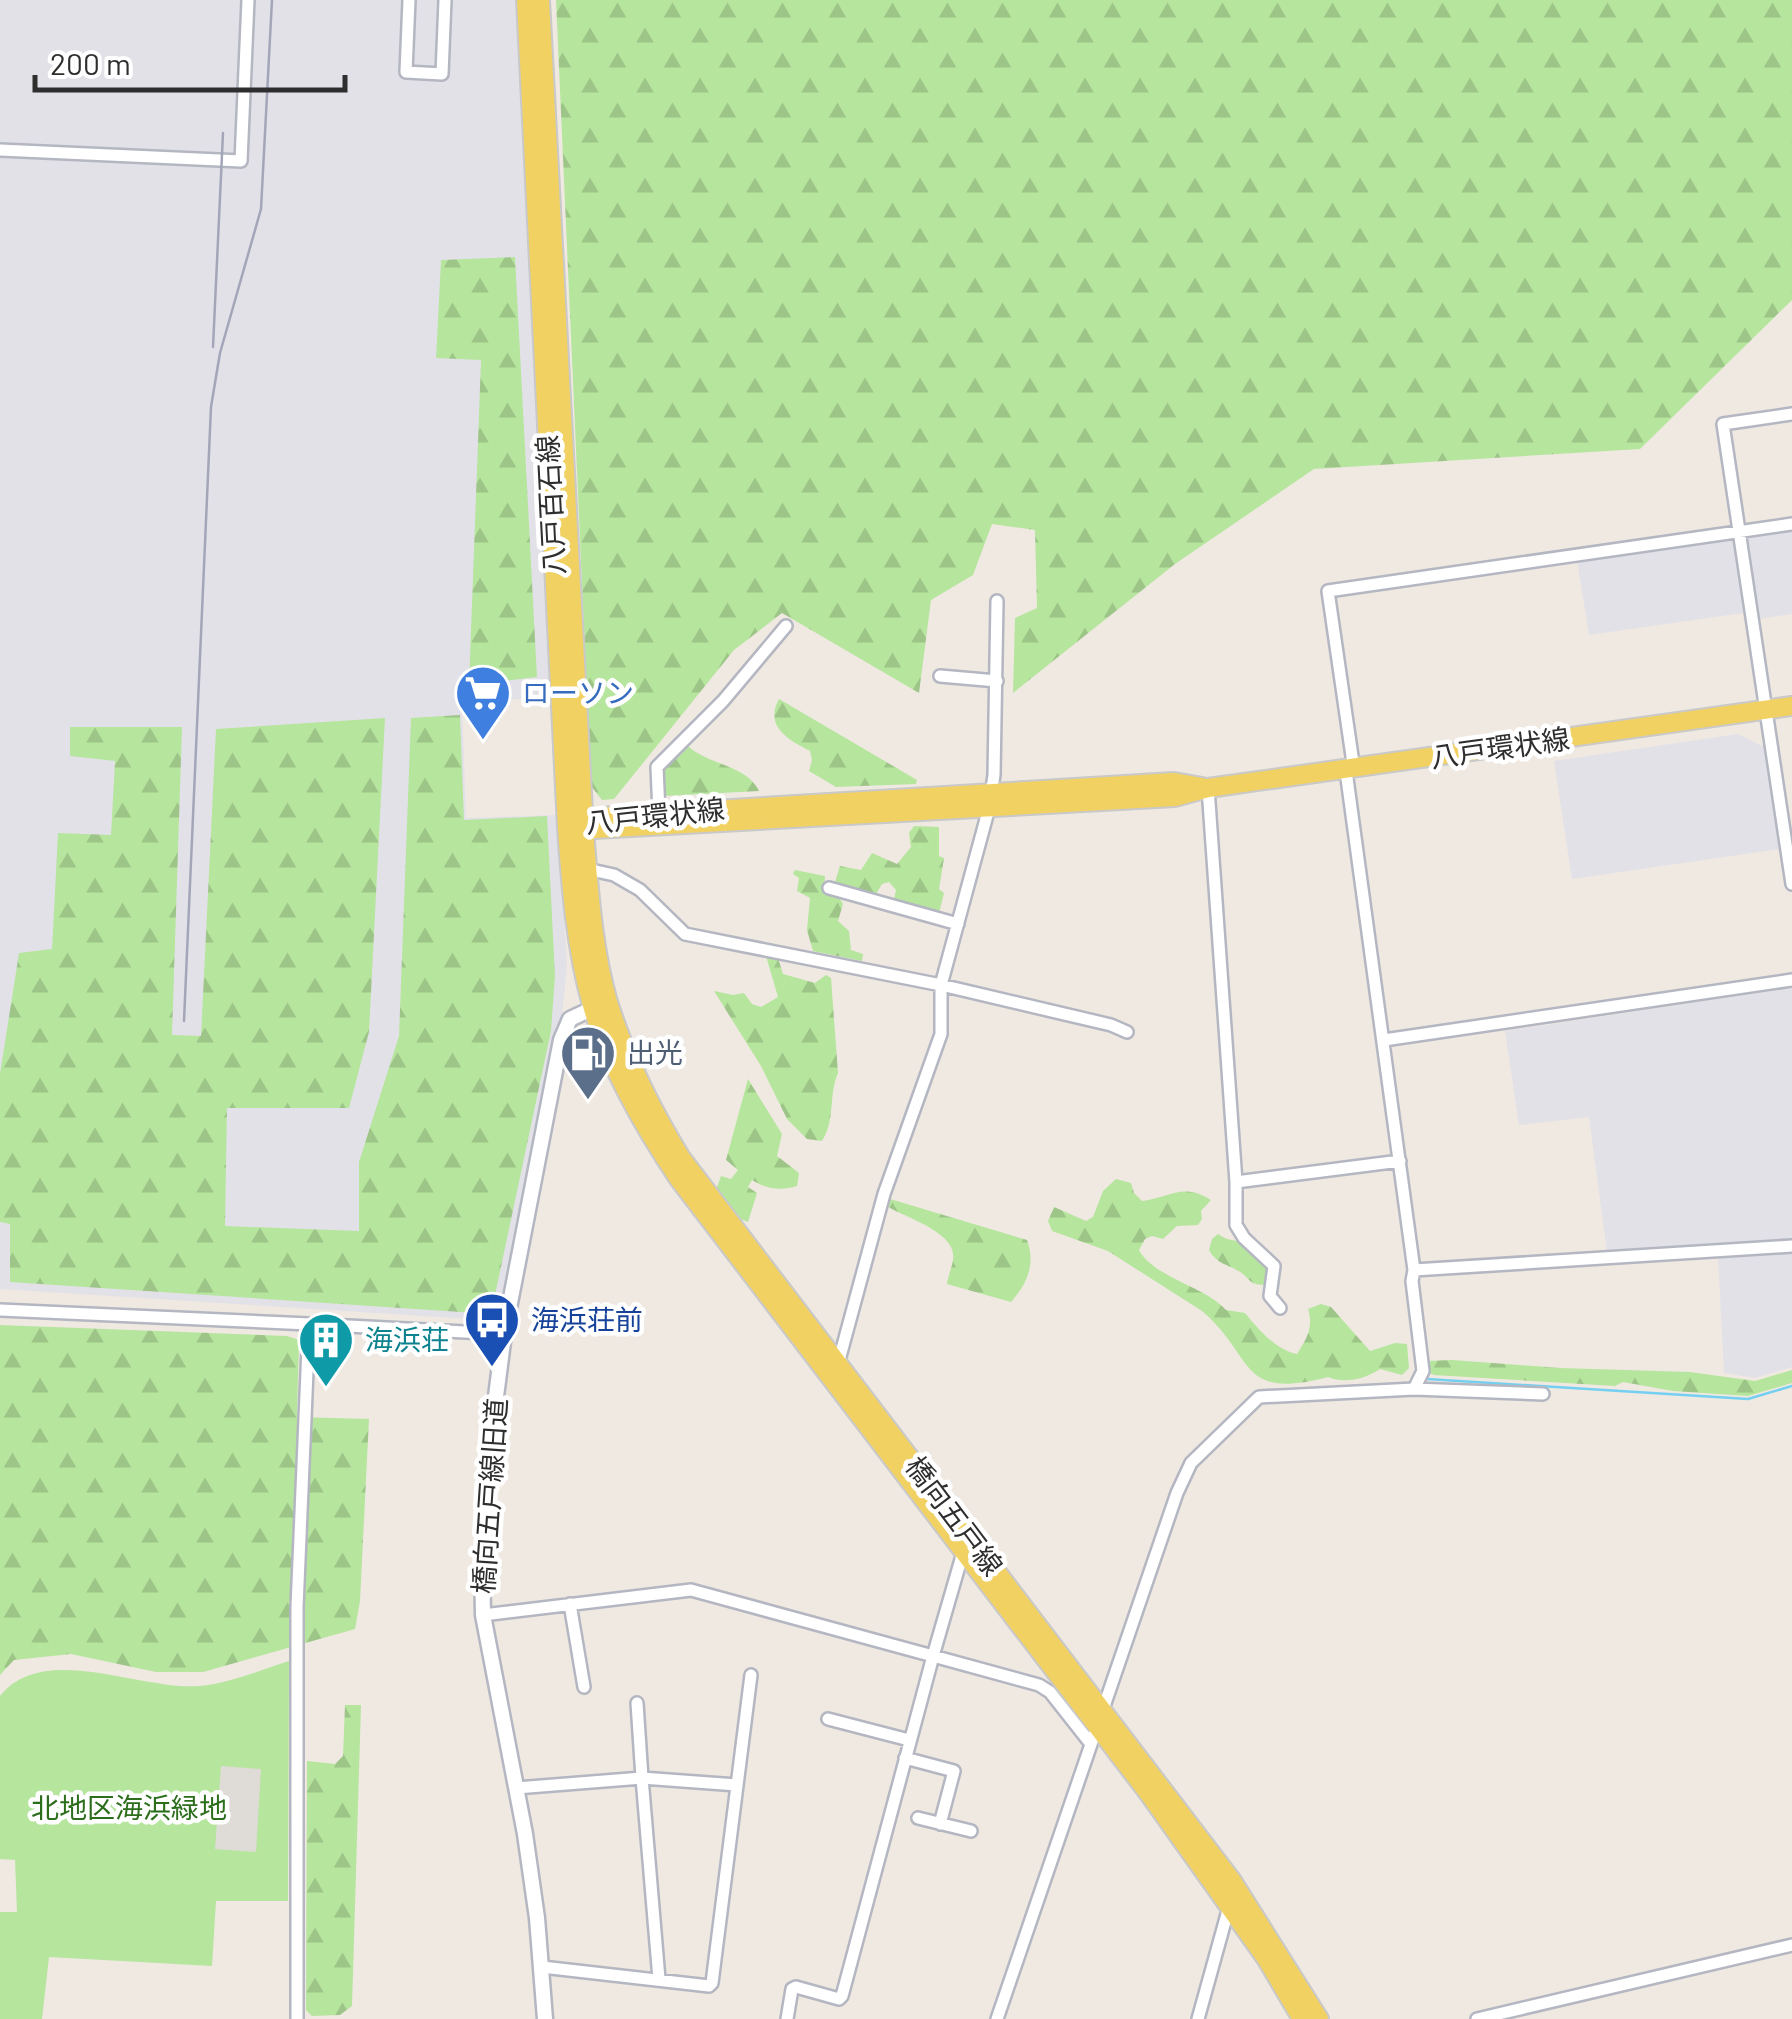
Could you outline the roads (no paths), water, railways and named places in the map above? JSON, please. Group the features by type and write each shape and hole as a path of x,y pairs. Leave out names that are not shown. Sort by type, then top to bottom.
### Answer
{"main road":[{"name":"八戸百石線","path":"526,0 578,826 587,869 600,1005"},
{"name":"八戸百石線","path":"540,0 578,826 574,910 600,1005"},
{"name":"八戸環状線","path":"578,826 990,801 1174,782 1208,788 1792,706"},
{"name":"八戸環状線","path":"578,826 659,813 990,801"},
{"name":"橋向五戸線","path":"600,1005 629,1096 662,1154 707,1218 835,1372 965,1543 1090,1723 1230,1905 1302,2019"},
{"name":"橋向五戸線","path":"1090,1723 1232,1881 1319,2019"}],"street":[{"path":"0,150 241,160 248,0"},
{"path":"408,0 406,72 442,74 445,0"},
{"path":"1792,414 1724,424 1792,884"},
{"path":"1414,1389 1423,1372 1414,1270 1328,591 1792,524"},
{"path":"835,1372 884,1194 942,1034 941,986 990,801 997,601"},
{"path":"659,813 657,768 723,702 786,626"},
{"path":"940,676 997,680"},
{"path":"1208,788 1236,1225 1274,1266 1270,1296 1280,1308"},
{"path":"587,869 614,875 640,890 684,934 941,986 1128,1032"},
{"path":"829,888 958,924"},
{"path":"1384,1040 1792,980"},
{"name":"橋向五戸線旧道","path":"545,2019 542,1967 516,1788 483,1615 484,1522 504,1334 564,1028 570,1019 600,1005"},
{"path":"1236,1182 1400,1160"},
{"path":"1414,1270 1792,1246"},
{"path":"0,1310 504,1334"},
{"path":"296,2019 297,1607 309,1324"},
{"path":"996,2019 1090,1723 1176,1493 1191,1463 1259,1397 1414,1389 1542,1394"},
{"path":"788,2019 792,1989 796,1987 842,1996 965,1543"},
{"path":"483,1615 691,1590 1039,1685 1090,1723"},
{"path":"570,1604 584,1687"},
{"path":"542,1967 709,1986 712,1983 751,1675"},
{"path":"637,1703 659,1978"},
{"path":"828,1719 909,1740"},
{"path":"904,1758 954,1772 940,1824"},
{"path":"516,1788 642,1778 737,1785"},
{"path":"918,1818 970,1832"},
{"path":"1198,2019 1230,1905"},
{"path":"1477,2019 1792,1945"}],"waterway":[{"path":"1427,1379 1748,1399 1792,1386"}],"railway":[{"path":"184,1021 211,407 220,353 261,209 272,0"},
{"path":"213,347 223,133"}],"place":[{"name":"ローソン","path":"483,742"},
{"name":"出光","path":"588,1102"},
{"name":"海浜荘前","path":"492,1369"},
{"name":"海浜荘","path":"326,1389"}],"park label":[{"name":"北地区海浜緑地","path":"129,1808"}]}
